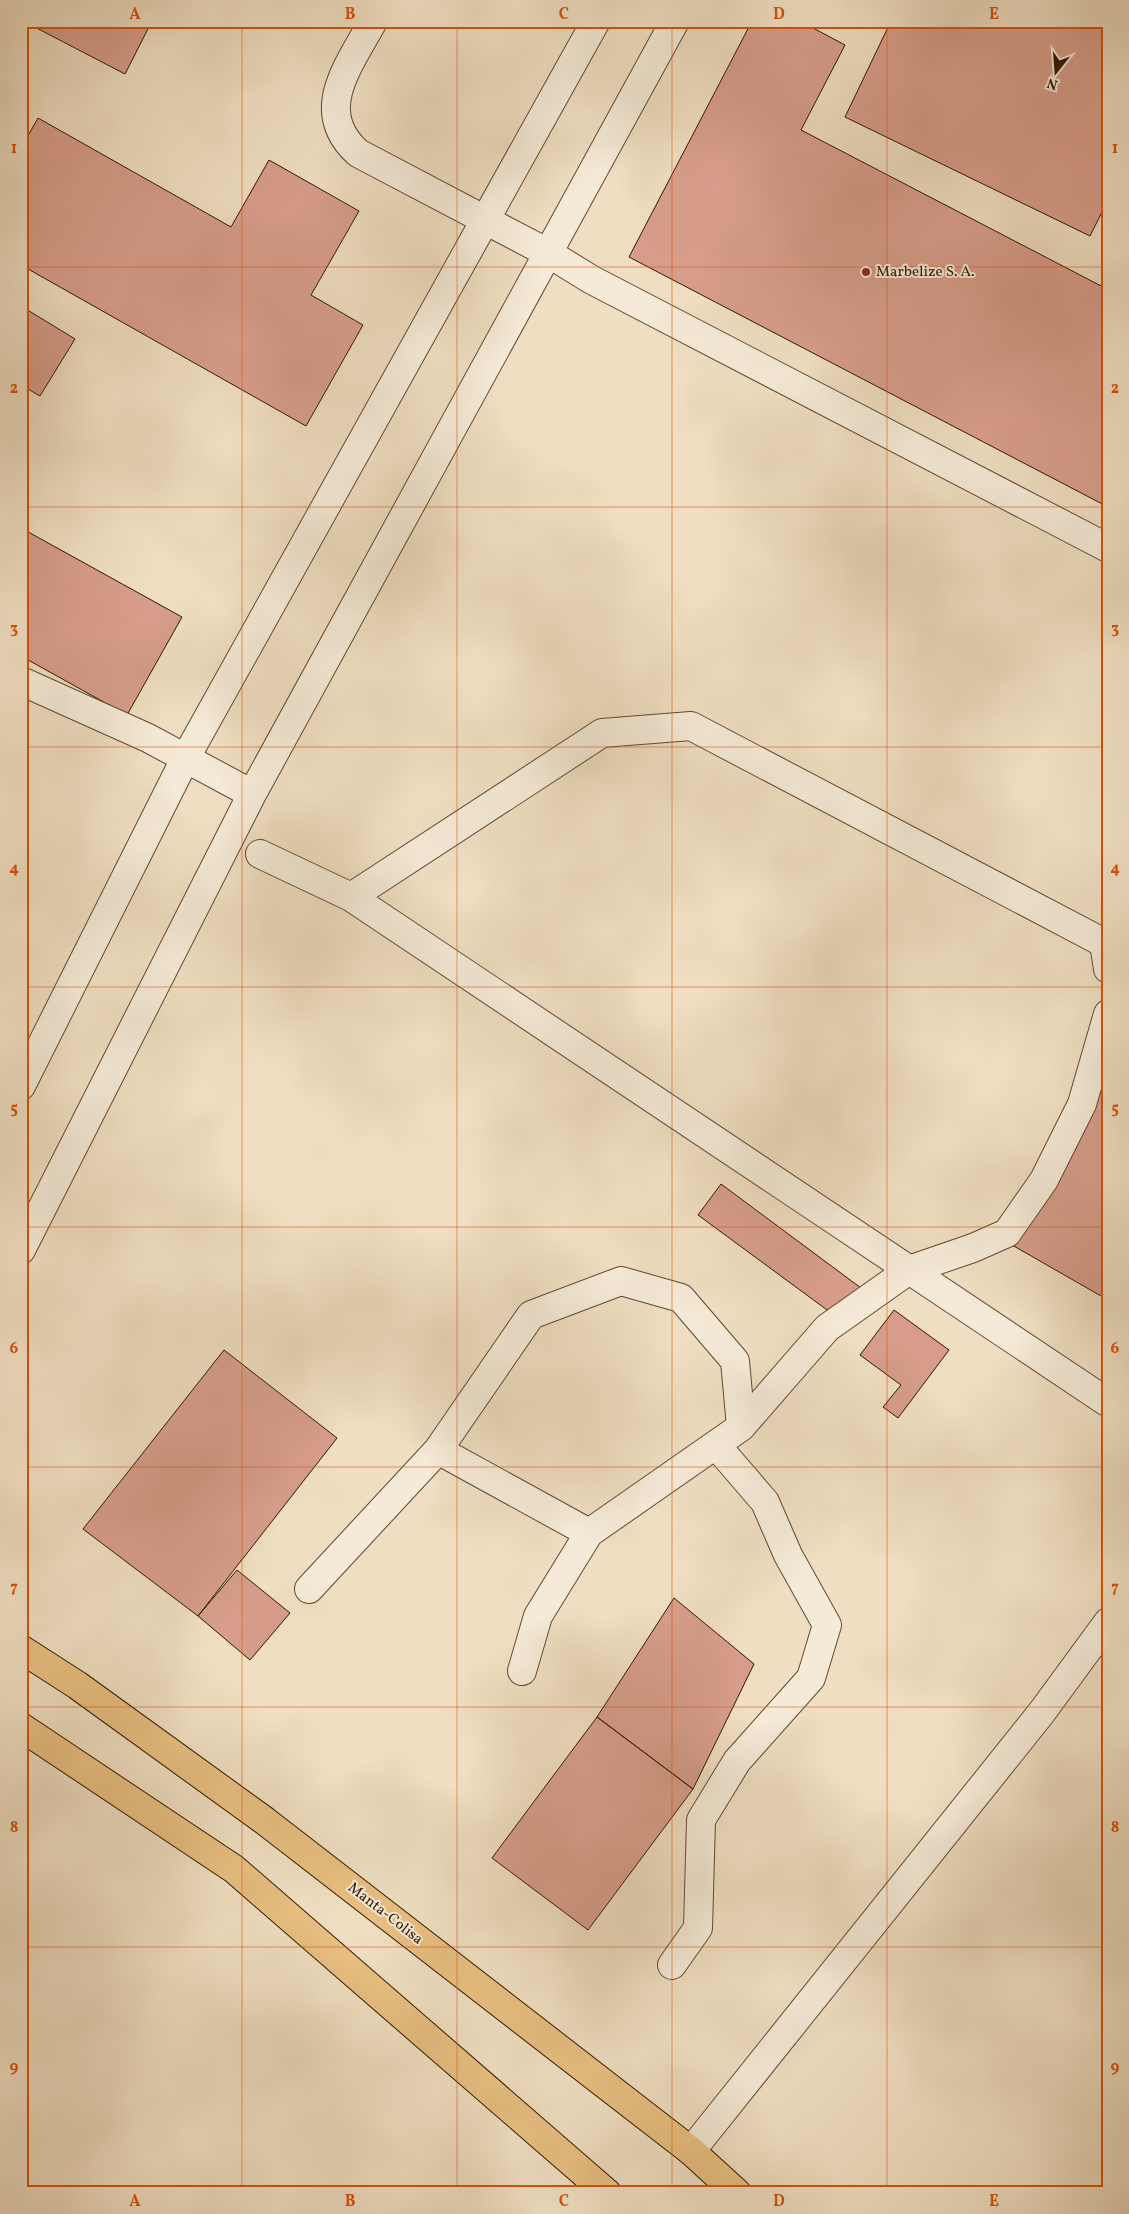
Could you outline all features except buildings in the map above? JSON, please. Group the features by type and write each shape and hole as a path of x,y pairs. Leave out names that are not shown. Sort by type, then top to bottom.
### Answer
{"highway":[{"name":"Manta-Colisa","path":"21,1649 77,1684 265,1821 691,2151 737,2193"},
{"path":"21,1728 234,1869 607,2193"}],"street":[{"path":"373,21 336,94 334,108 341,134 358,153 436,196 487,220 548,253 600,284 1108,548"},
{"path":"21,1086 185,759 487,220 596,21"},
{"path":"21,1250 252,794 675,21"},
{"path":"21,681 148,738 252,794"},
{"path":"351,897 602,733 692,726 1107,952"},
{"path":"260,854 351,897 1107,1402"},
{"path":"522,1671 538,1616 589,1533 742,1427 827,1328 909,1270 1007,1234 1044,1180 1082,1104 1108,1014"},
{"path":"309,1589 438,1450 531,1315 621,1282 681,1298 735,1361 742,1427"},
{"path":"672,1965 698,1928 701,1820 737,1761 811,1678 827,1625 788,1555 765,1502 716,1444"},
{"path":"438,1450 589,1533"},
{"path":"691,2151 1042,1712 1108,1622"}],"place":[{"name":"Marbelize S. A.","path":"866,272"}]}
